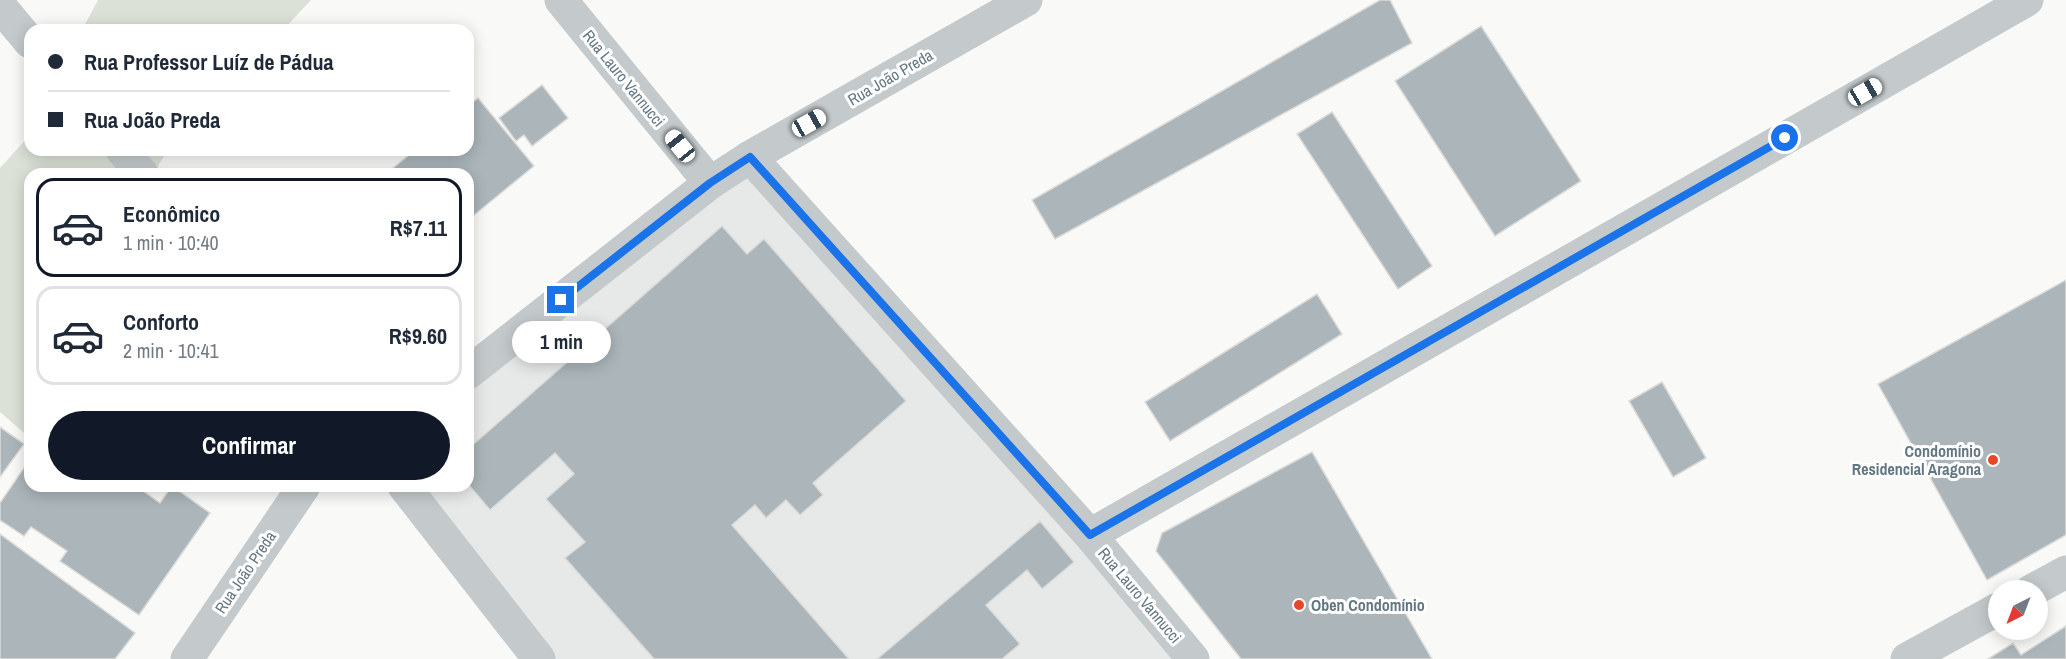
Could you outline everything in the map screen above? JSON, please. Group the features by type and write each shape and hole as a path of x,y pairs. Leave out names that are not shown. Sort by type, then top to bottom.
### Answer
{"street":[{"path":"3,0 0,6 24,35"},
{"name":"Rua Lauro Vannucci","path":"561,0 710,183"},
{"name":"Rua João Preda","path":"474,368 710,183 750,157 1026,0"},
{"path":"1090,535 2027,0"},
{"path":"127,156 137,168"},
{"name":"Rua Lauro Vannucci","path":"750,157 1090,535 1193,659"},
{"name":"Rua João Preda","path":"187,659 300,492"},
{"path":"409,492 539,659"},
{"path":"2048,582 2066,572"},
{"path":"1907,659 1988,614"}],"shaded area":[{"path":"98,0 311,0 289,24 85,24"},
{"path":"24,142 24,156 164,156 158,168 24,168 24,433 0,412 0,168"},
{"path":"750,157 1191,659 548,659 411,492 474,492 474,369"}],"building":[{"path":"1380,0 1390,0 1412,43 1055,239 1032,200"},
{"path":"1481,26 1581,181 1495,236 1395,81"},
{"path":"542,85 568,118 532,146 524,135 516,141 499,118"},
{"path":"478,98 534,166 474,215 474,168 393,168 408,156 474,156 474,101"},
{"path":"1332,112 1432,266 1398,289 1297,134"},
{"path":"722,226 747,254 764,239 906,401 813,483 823,495 800,515 786,500 766,518 755,505 732,525 849,659 654,659 565,558 585,542 546,499 574,474 555,453 490,510 474,491 474,444"},
{"name":"Condomínio Residencial Aragona","path":"2066,280 2066,535 1987,580 1878,384"},
{"path":"1317,294 1342,334 1170,441 1145,402"},
{"path":"1662,382 1706,458 1673,477 1629,401"},
{"path":"0,427 24,444 0,477"},
{"name":"Oben Condomínio","path":"1312,452 1432,659 1241,659 1156,551 1162,533"},
{"path":"24,468 24,492 144,492 160,503 168,492 180,492 210,513 139,615 60,561 67,551 31,527 24,536 0,520 0,503"},
{"path":"1040,521 1074,562 1042,589 1027,570 986,605 1020,644 1002,659 877,659"},
{"path":"0,534 135,633 115,659 0,659"},
{"path":"2066,626 2066,659 1988,659 2013,643 2021,655 2044,640 2048,640 2048,638"}],"place":[{"name":"Condomínio Residencial Aragona","path":"1993,460"},
{"name":"Oben Condomínio","path":"1299,605"}],"route":[{"path":"561,300 710,183 750,157 1090,535 1785,138"}]}
